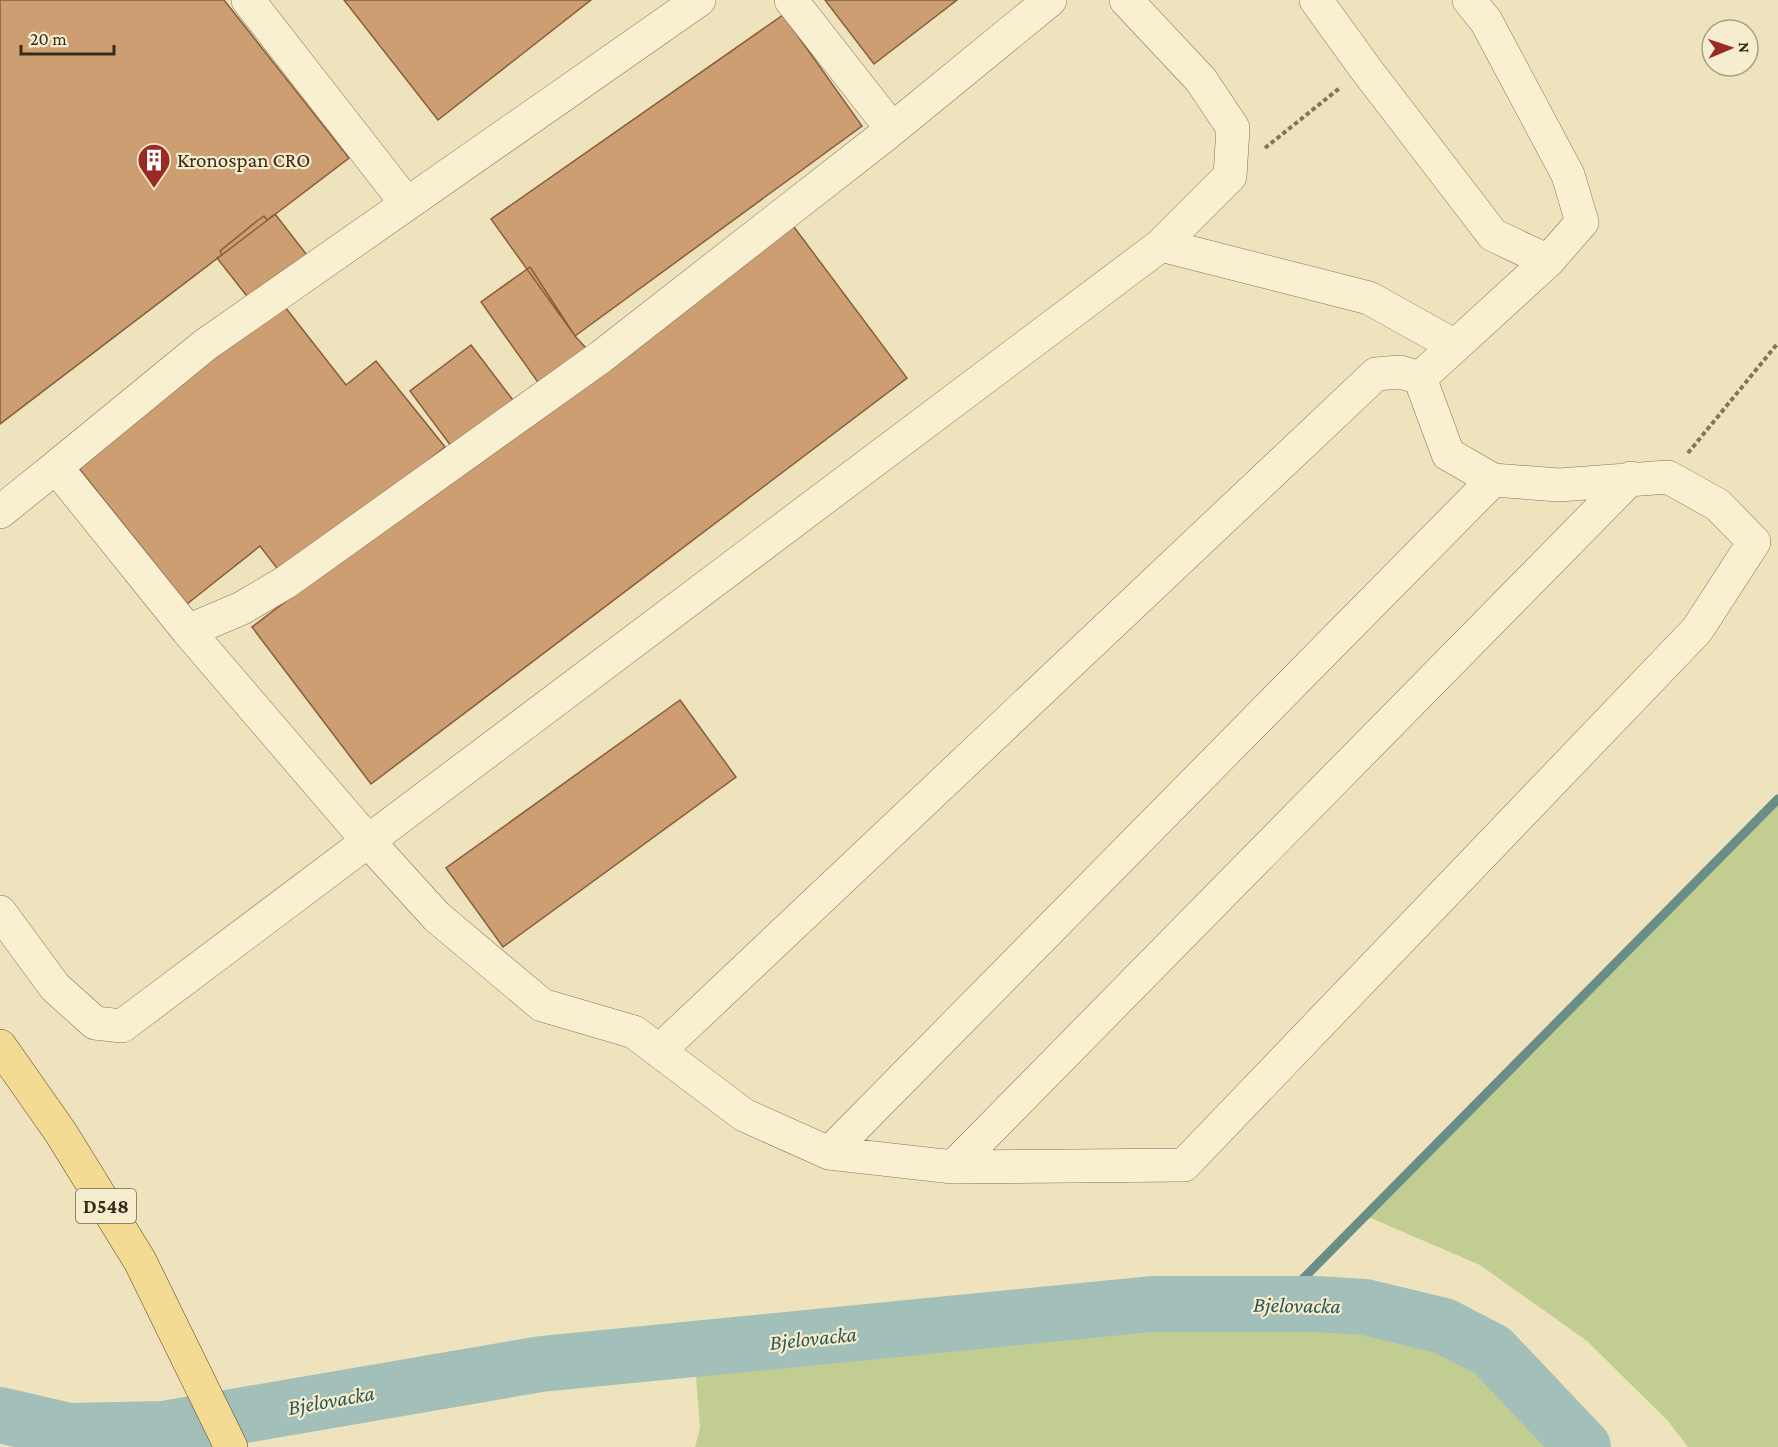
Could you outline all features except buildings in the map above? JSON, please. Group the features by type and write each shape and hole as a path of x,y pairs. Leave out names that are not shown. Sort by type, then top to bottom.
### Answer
{"main road":[{"name":"D548","path":"0,1046 61,1133 140,1261 198,1375 231,1447"}],"lane":[{"path":"248,0 407,204"},
{"path":"0,512 205,345 699,0"},
{"path":"791,0 892,129"},
{"path":"188,631 242,608 286,582 602,356 892,129 1050,0"},
{"path":"0,912 55,987 95,1023 122,1026 1161,245 1230,176 1233,128 1201,80 1126,0"},
{"path":"1316,0 1493,235 1548,261"},
{"path":"1420,378 1548,261 1582,222 1568,175 1486,21 1469,0"},
{"path":"1161,245 1369,298 1455,346"},
{"path":"659,1051 1376,374 1400,372 1420,378"},
{"path":"56,467 188,631 368,841 437,916 542,1005 633,1032 744,1115 829,1154 953,1167 1184,1165 1697,630 1754,542 1718,505 1668,477 1559,485 1493,480 1448,454 1420,378"},
{"path":"953,1167 1631,478"},
{"path":"829,1154 1493,480"}],"path":[{"path":"1230,176 1365,68"},
{"path":"1668,477 1778,343"}],"green space":[{"path":"1778,799 1778,1447 1688,1447 1668,1421 1587,1341 1480,1265 1366,1216"},
{"path":"1152,1304 1312,1304 1393,1313 1430,1323 1483,1346 1505,1362 1544,1409 1570,1447 695,1447 700,1428 694,1349"}],"waterway":[{"path":"1278,1304 1778,799"},
{"name":"Bjelovacka","path":"0,1415 69,1431 163,1429 541,1364 1152,1304 1315,1304 1365,1307 1444,1326 1492,1351 1583,1447"}],"place":[{"name":"Kronospan CRO","path":"154,189"}]}
